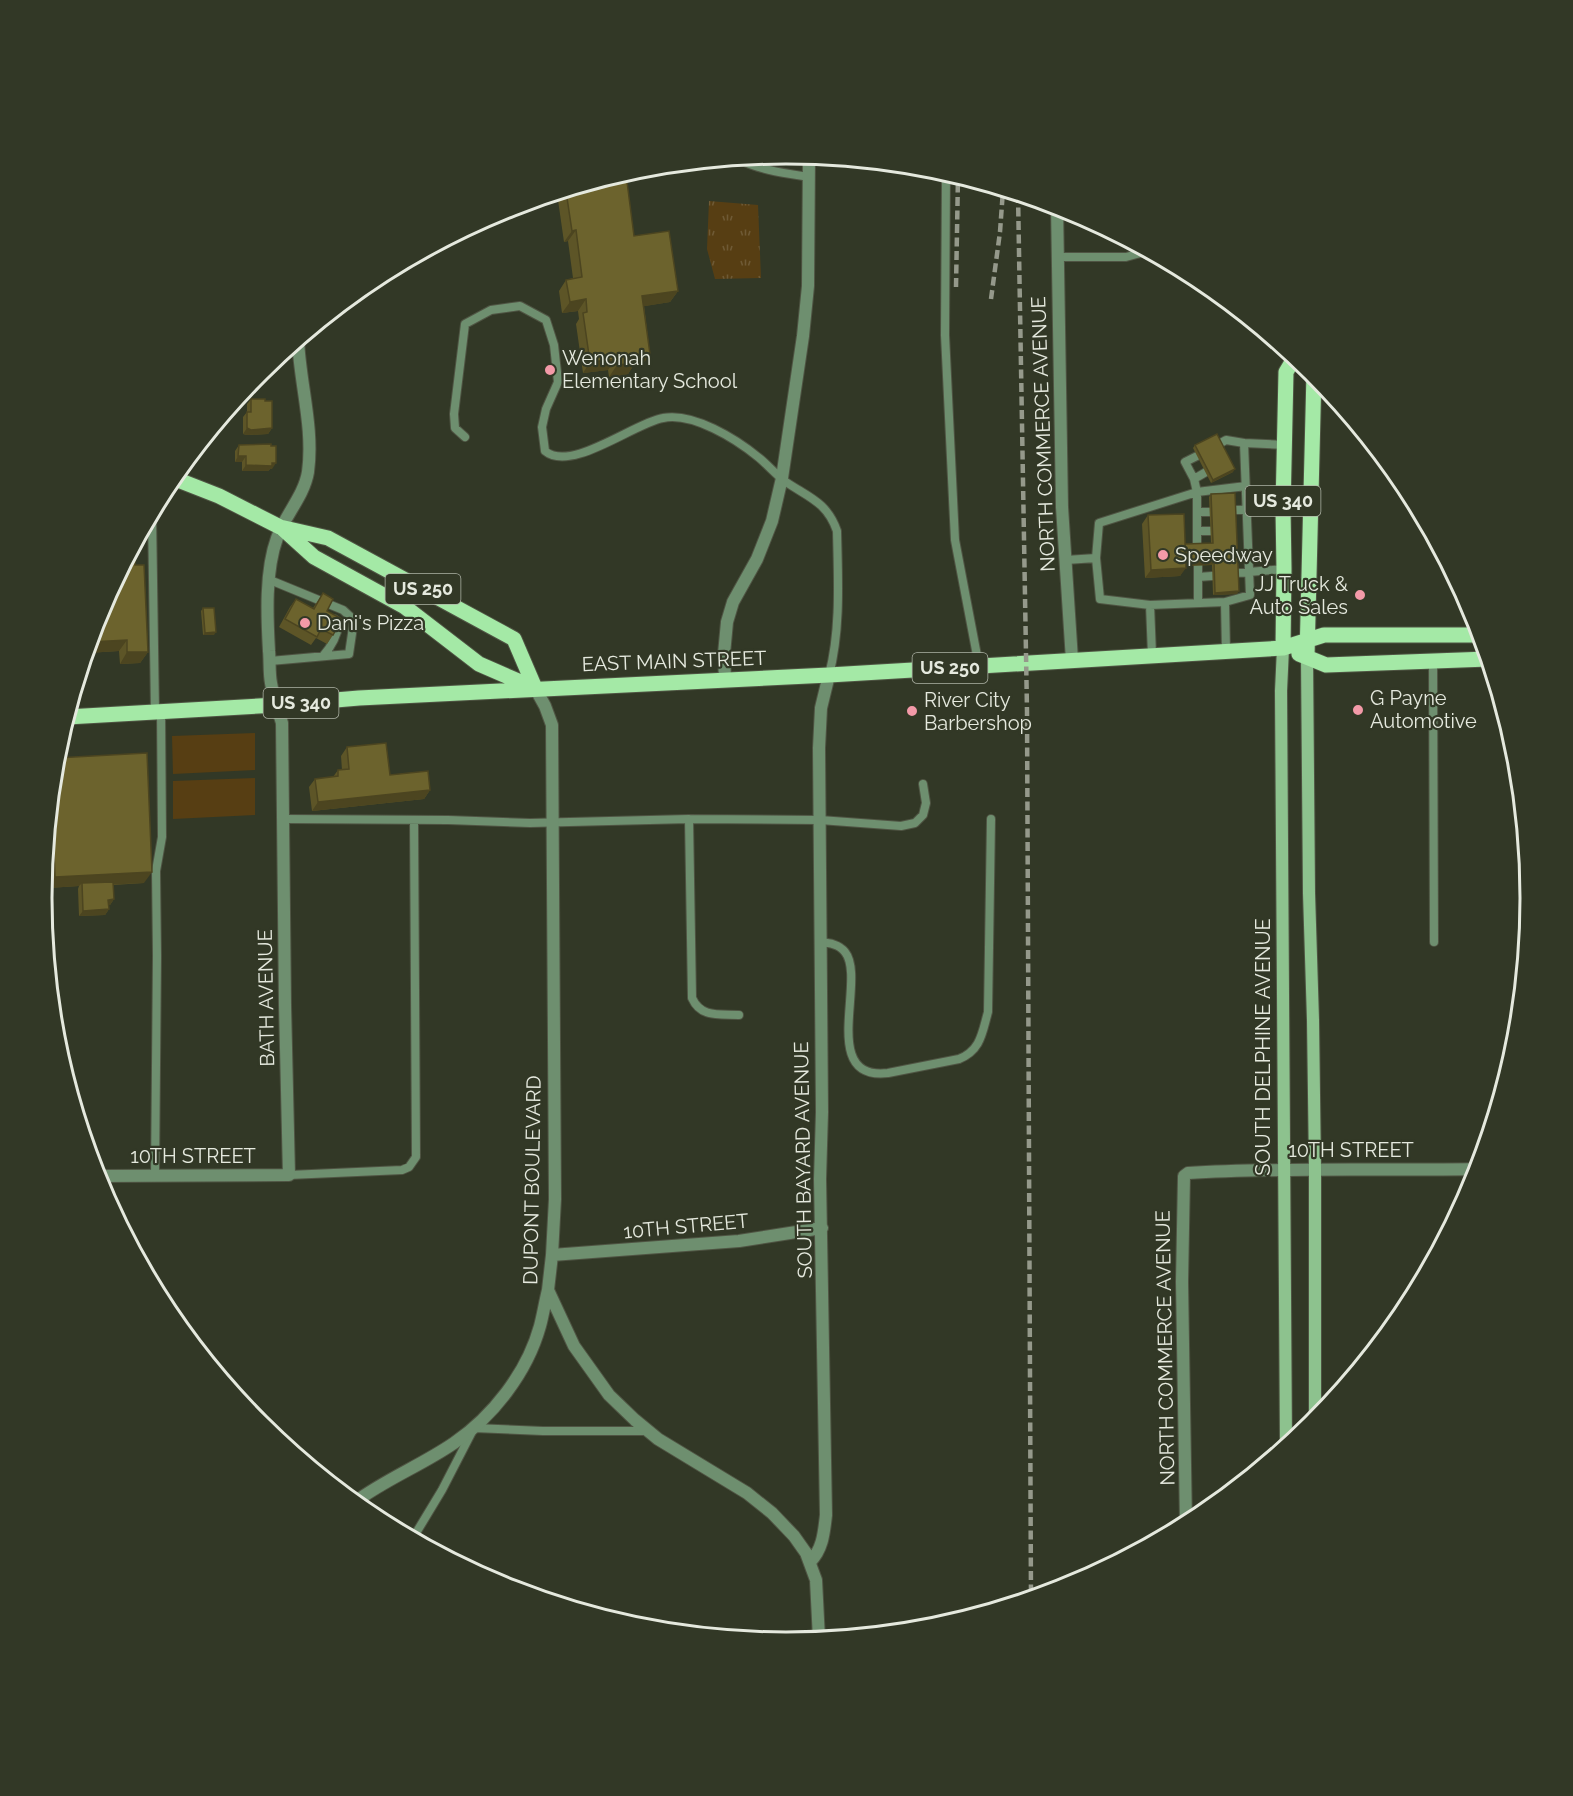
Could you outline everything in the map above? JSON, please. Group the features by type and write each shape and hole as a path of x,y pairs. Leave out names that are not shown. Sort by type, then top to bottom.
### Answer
{"main road":[{"name":"US 340","path":"1282,648 1286,372 1290,364"},
{"name":"US 340","path":"1307,649 1314,387"},
{"name":"US 250","path":"182,482 219,496 280,527 328,538 514,639 535,688"},
{"name":"US 250","path":"280,527 314,557 405,607 479,664 535,688"},
{"path":"1315,1407 1315,1169 1307,649 1324,635 1471,634"},
{"name":"EAST MAIN STREET","path":"76,716 535,688 829,675 1282,648 1307,649 1326,665 1481,659"},
{"name":"SOUTH DELPHINE AVENUE","path":"1282,648 1286,1435"}],"street":[{"path":"725,680 724,654 727,622 733,602 757,559 772,521 782,478 808,286 809,165"},
{"name":"NORTH COMMERCE AVENUE","path":"1057,216 1062,507 1072,660"},
{"name":"BATH AVENUE","path":"289,1175 282,723 271,683 268,623 274,544 280,527 301,492 310,458 307,408 299,349"},
{"name":"SOUTH BAYARD AVENUE","path":"810,1562 824,1538 826,1515 820,820 821,708 829,675"},
{"name":"DUPONT BOULEVARD","path":"535,688 552,726 555,1199 548,1290 574,1346 609,1395 658,1439 709,1468 755,1499 794,1536 810,1562"},
{"name":"10TH STREET","path":"1188,1173 1315,1169 1469,1169"},
{"name":"NORTH COMMERCE AVENUE","path":"1186,1513 1182,1182 1188,1173"},
{"name":"10TH STREET","path":"107,1176 289,1175"},
{"name":"10TH STREET","path":"552,1256 740,1242 822,1228"},
{"path":"363,1496 452,1444 474,1428 507,1391 531,1351 540,1327 548,1290"},
{"path":"810,1562 816,1580 819,1631"}],"lane":[{"path":"751,165 809,177"},
{"path":"946,182 945,335 954,529 979,666"},
{"path":"1058,257 1126,257 1138,254"},
{"path":"465,437 455,428 454,414 465,324 491,310 520,306 546,320 554,345 558,381 546,409 542,427 545,451 551,456 560,458 597,448 656,420 682,417 731,439 826,509 837,531 836,650 829,675"},
{"path":"1219,444 1226,440 1284,445"},
{"path":"1244,443 1240,457 1246,486 1250,595 1225,602 1149,605 1101,599 1096,558 1099,523 1197,492 1246,486"},
{"path":"1197,456 1185,462 1194,479 1197,492 1197,546"},
{"path":"1194,479 1206,472"},
{"path":"1234,510 1283,508"},
{"path":"1197,512 1210,512"},
{"path":"152,529 162,837 156,871 155,1176"},
{"path":"1198,531 1211,531"},
{"path":"1235,531 1248,531"},
{"path":"1236,552 1249,550"},
{"path":"1066,560 1096,558"},
{"path":"1198,565 1198,603"},
{"path":"1237,573 1284,569"},
{"path":"1198,577 1212,576"},
{"path":"270,580 343,610 354,621 350,654 270,661"},
{"path":"294,590 300,603 307,606"},
{"path":"1225,602 1226,651"},
{"path":"1149,605 1152,655"},
{"path":"323,656 333,645 339,622 324,614"},
{"path":"1433,661 1434,942"},
{"path":"284,819 530,823 689,819 820,820 901,826 915,823 925,810 923,784"},
{"path":"689,819 692,998 696,1007 702,1011 711,1014 739,1015"},
{"path":"820,942 836,945 844,950 848,957 851,1056 862,1069 876,1075 959,1059 969,1054 981,1040 988,1012 991,819"},
{"path":"289,1175 402,1170 413,1163 417,1156 414,820"},
{"path":"416,1532 442,1490 474,1428 543,1431 648,1431"}],"green space":[{"path":"709,201 758,205 761,278 715,279 707,249"},
{"path":"255,733 255,770 173,774 172,736"},
{"path":"255,778 255,815 173,819 173,781"}],"building":[{"path":"627,182 634,236 669,231 678,291 642,296 650,354 635,356 636,363 617,365 616,359 590,362 583,313 587,312 586,299 570,302 566,280 582,277 576,230 572,231 567,198"},
{"path":"251,399 272,401 272,428 251,430 247,428 247,412 251,412"},
{"path":"1217,434 1235,469 1213,480 1195,445"},
{"path":"271,444 271,446 276,446 276,463 272,463 272,466 246,465 246,456 238,456 239,445"},
{"path":"1235,493 1239,591 1215,593 1214,562 1186,563 1185,544 1213,543 1211,494"},
{"path":"1184,514 1186,568 1151,570 1148,515"},
{"path":"135,560 135,565 144,565 148,652 127,652 127,640 99,642"},
{"name":"Dani's Pizza","path":"323,593 333,599 327,611 342,619 333,635 321,629 317,637 285,619 296,599 314,609"},
{"path":"203,608 214,608 216,632 205,633"},
{"path":"386,743 390,775 428,771 430,790 318,802 315,779 338,776 338,770 349,769 347,747"},
{"path":"147,753 152,872 55,877 54,850 67,757"},
{"path":"113,882 114,899 108,900 109,909 83,911 82,883"}],"railway":[{"path":"956,287 958,185"},
{"path":"991,299 1002,197"},
{"path":"1018,202 1027,711 1031,1590"}],"place":[{"name":"Wenonah Elementary School","path":"550,370"},
{"name":"Speedway","path":"1163,555"},
{"name":"JJ Truck & Auto Sales","path":"1360,595"},
{"name":"Dani's Pizza","path":"305,623"},
{"name":"G Payne Automotive","path":"1358,710"},
{"name":"River City Barbershop","path":"912,711"}]}
